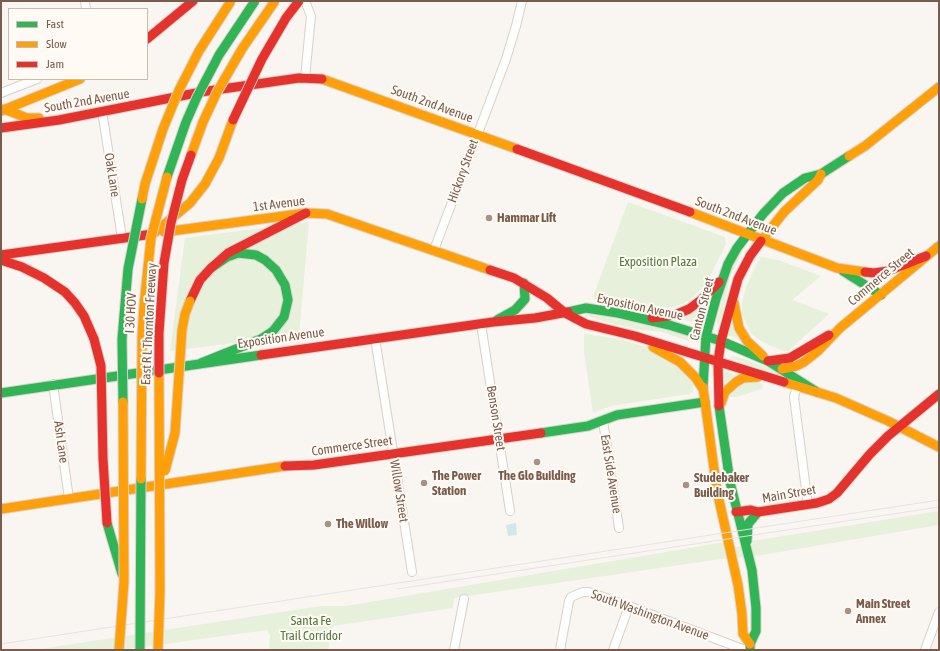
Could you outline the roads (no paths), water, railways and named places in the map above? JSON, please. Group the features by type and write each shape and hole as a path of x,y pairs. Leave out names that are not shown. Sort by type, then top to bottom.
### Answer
{"main road":[{"path":"148,38 193,1"},
{"name":"East R L Thornton Freeway","path":"119,650 124,582 122,339 128,269 135,227 153,158 176,96 199,51 231,1"},
{"name":"I 30 HOV","path":"133,650 136,323 144,241 159,176 180,118 211,55 228,27 247,1"},
{"name":"I 30 HOV","path":"140,650 142,588 142,337 151,238 166,177 190,112 219,55 255,1"},
{"name":"East R L Thornton Freeway","path":"158,650 160,590 159,326 164,263 171,223 182,180 206,116 217,92 242,49 275,1"},
{"path":"153,234 190,203 205,184 216,165 239,105 262,59 286,18 299,1"},
{"name":"South 2nd Avenue","path":"1,128 59,120 201,92 306,78 323,79 677,207 837,268 874,273 888,271 926,256"},
{"path":"3,110 78,80"},
{"name":"Canton Street","path":"748,648 743,634 738,585 717,491 703,389 706,336 710,316 722,278 728,264 746,234 783,193 805,178 821,174 865,146 939,87"},
{"path":"3,110 27,118 59,120"},
{"name":"Canton Street","path":"736,512 719,410 718,362 721,341 738,279 744,266 761,240 784,212 818,180 821,174"},
{"path":"159,492 175,433 182,330 185,314 200,280 228,253 306,213"},
{"name":"1st Avenue","path":"1,255 306,213 327,214 514,278 547,298 565,313"},
{"name":"Commerce Street","path":"782,368 796,366 804,362 818,351 840,328 939,246"},
{"path":"201,363 261,339 273,331 284,317 288,300 285,285 276,270 261,257 249,253 238,253 227,257 212,268"},
{"path":"1,260 22,267 44,278 65,292 84,316 94,339 101,366 103,459 107,523 124,582"},
{"name":"South 2nd Avenue","path":"837,268 880,295"},
{"path":"642,318 675,315 689,309 701,300 722,278"},
{"path":"493,322 515,310 522,303 525,299 524,283"},
{"path":"733,298 739,328 747,340 768,360"},
{"name":"Exposition Avenue","path":"1,393 52,384 375,338 493,322 535,318 586,308 642,318 721,341 768,360 782,368 798,383"},
{"name":"Exposition Avenue","path":"565,313 586,324 635,336 764,376 798,383 817,392 836,398 899,427 927,442"},
{"name":"Commerce Street","path":"768,360 790,358 840,328"},
{"path":"635,336 680,362 695,377 703,389"},
{"path":"719,410 725,392 736,382 743,378 764,376"},
{"name":"Main Street","path":"736,512 751,510 758,512 829,499 837,493 870,454 899,427 939,394"},
{"name":"Commerce Street","path":"1,509 282,467 314,465 588,426 617,415 705,402"},
{"path":"927,442 939,448"},
{"path":"927,442 939,453"},
{"path":"736,512 752,570 756,608 756,631 748,648"},
{"path":"747,548 748,524 758,512"}],"street":[{"path":"305,1 311,16 306,78"},
{"name":"Hickory Street","path":"434,250 506,59 522,1"},
{"path":"1,93 34,80"},
{"name":"Oak Lane","path":"102,111 122,238"},
{"name":"Benson Street","path":"482,324 510,511"},
{"name":"Willow Street","path":"375,338 412,572"},
{"path":"798,383 794,397 808,504"},
{"name":"Ash Lane","path":"52,384 69,499"},
{"name":"East Side Avenue","path":"603,421 619,528"},
{"name":"South Washington Avenue","path":"560,650 569,601 572,596 583,592 589,592 748,648"},
{"path":"454,650 464,599"},
{"path":"613,650 629,606"},
{"path":"925,650 939,612"}],"water":[{"path":"516,523 517,535 508,536 506,525"}],"tram line":[{"path":"1,644 939,500"},
{"path":"397,589 939,507"}],"place":[{"name":"Hammar Lift","path":"489,218"},
{"name":"The Glo Building","path":"537,462"},
{"name":"The Power Station","path":"424,483"},
{"name":"Studebaker Building","path":"686,485"},
{"name":"The Willow","path":"328,524"},
{"name":"Main Street Annex","path":"848,611"}],"park label":[{"name":"Exposition Plaza","path":"658,262"},
{"name":"Santa Fe Trail Corridor","path":"311,628"}]}
